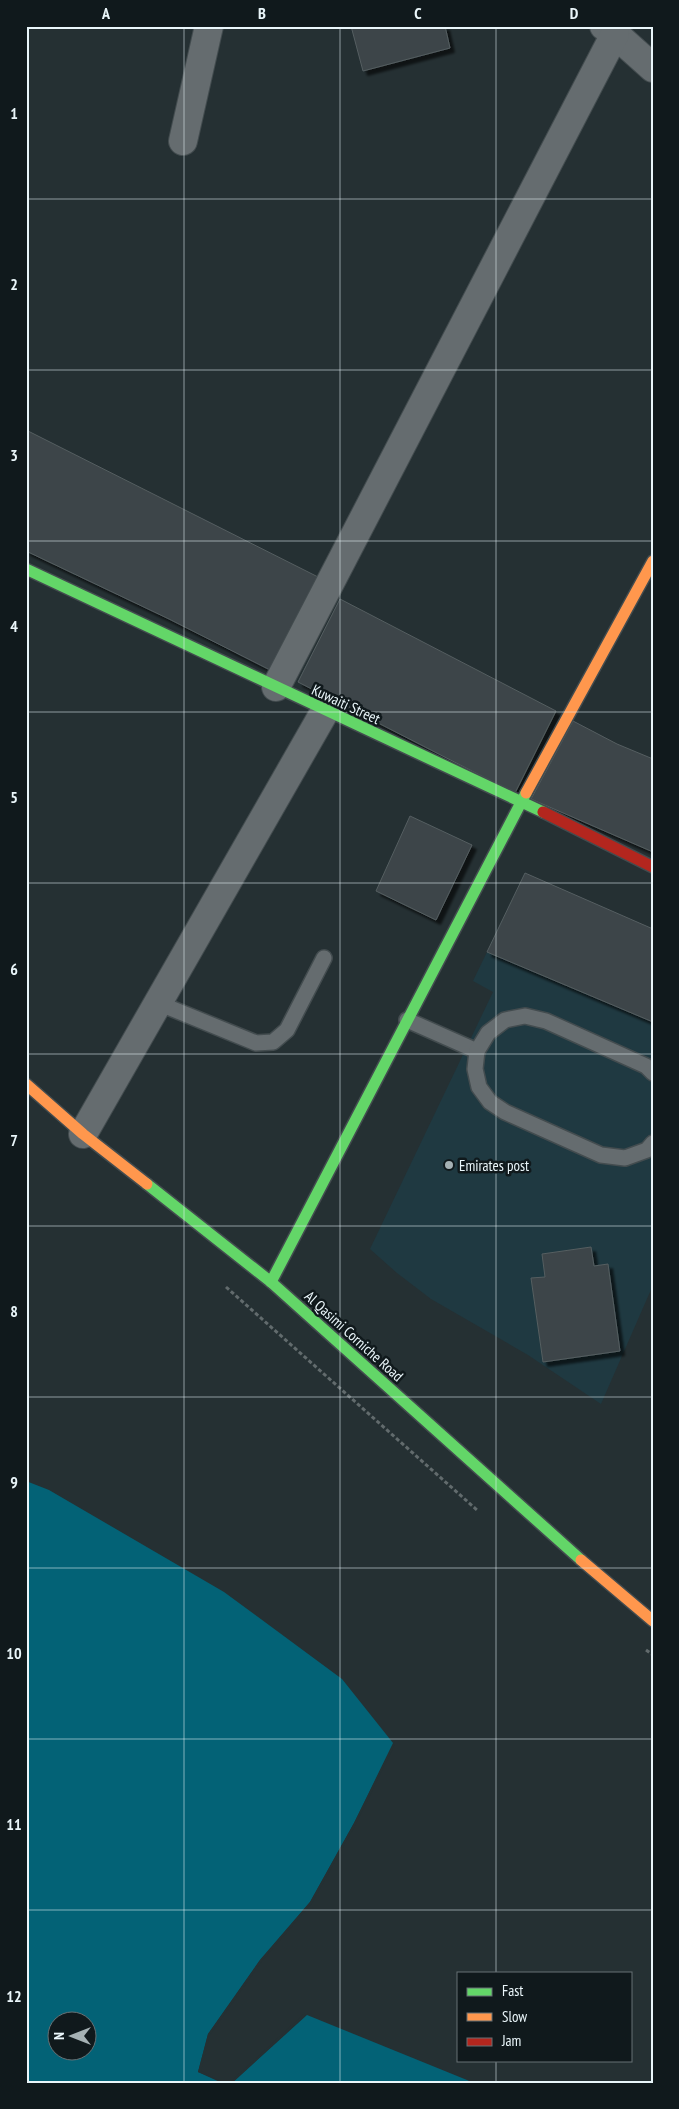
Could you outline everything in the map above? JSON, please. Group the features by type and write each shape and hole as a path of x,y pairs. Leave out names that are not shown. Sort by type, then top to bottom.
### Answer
{"street":[{"path":"182,141 209,26"},
{"path":"276,686 610,30 653,68"},
{"path":"271,1282 521,801 653,561"},
{"name":"Kuwaiti Street","path":"26,569 276,686 325,712 521,801 653,868"},
{"path":"83,1134 325,712"},
{"name":"Al Qasimi Corniche Road","path":"26,1084 83,1134 271,1282 611,1587 653,1621"}],"lane":[{"path":"158,1003 256,1043 273,1042 287,1030 324,958"},
{"path":"653,1074 646,1066 546,1021 525,1016 505,1020 488,1032 477,1051 474,1069 479,1087 490,1102 505,1112 601,1155 625,1158 647,1150 653,1143"},
{"path":"407,1020 477,1051"}],"path":[{"path":"220,1281 478,1510"},
{"path":"644,1648 653,1655"}],"shaded area":[{"path":"525,873 653,929 653,1285 601,1404 528,1355 431,1299 370,1249 493,992 473,981"}],"water":[{"path":"26,1481 49,1490 224,1592 342,1679 393,1743 354,1823 310,1902 260,1960 208,2034 198,2072 222,2083 26,2083"},
{"path":"307,2015 467,2080 473,2083 232,2083"}],"pier":[{"path":"395,1741 356,1824 312,1903 262,1961 210,2035 201,2071 225,2083 198,2072 208,2034 260,1960 310,1902 354,1823"},
{"path":"305,2013 308,2013 232,2083 229,2083"}],"building":[{"path":"351,26 445,26 450,48 363,71"},
{"path":"26,430 324,580 274,672 169,619 26,551"},
{"path":"340,599 556,711 515,793 298,682"},
{"path":"573,721 617,744 653,759 653,852 531,799"},
{"path":"410,816 472,845 436,920 376,891"},
{"path":"525,873 653,929 653,1022 487,952"},
{"path":"591,1247 594,1266 608,1264 620,1351 543,1362 531,1278 545,1277 542,1254"}],"traffic: fast":[{"path":"26,569 543,812"},
{"path":"271,1282 526,793"},
{"path":"147,1184 271,1282 581,1560"}],"traffic: slow":[{"path":"526,793 653,561"},
{"path":"26,1084 83,1134 147,1184"},
{"path":"581,1560 653,1621"}],"traffic: jam":[{"path":"543,812 653,867"}],"place":[{"name":"Emirates post","path":"449,1165"}]}
